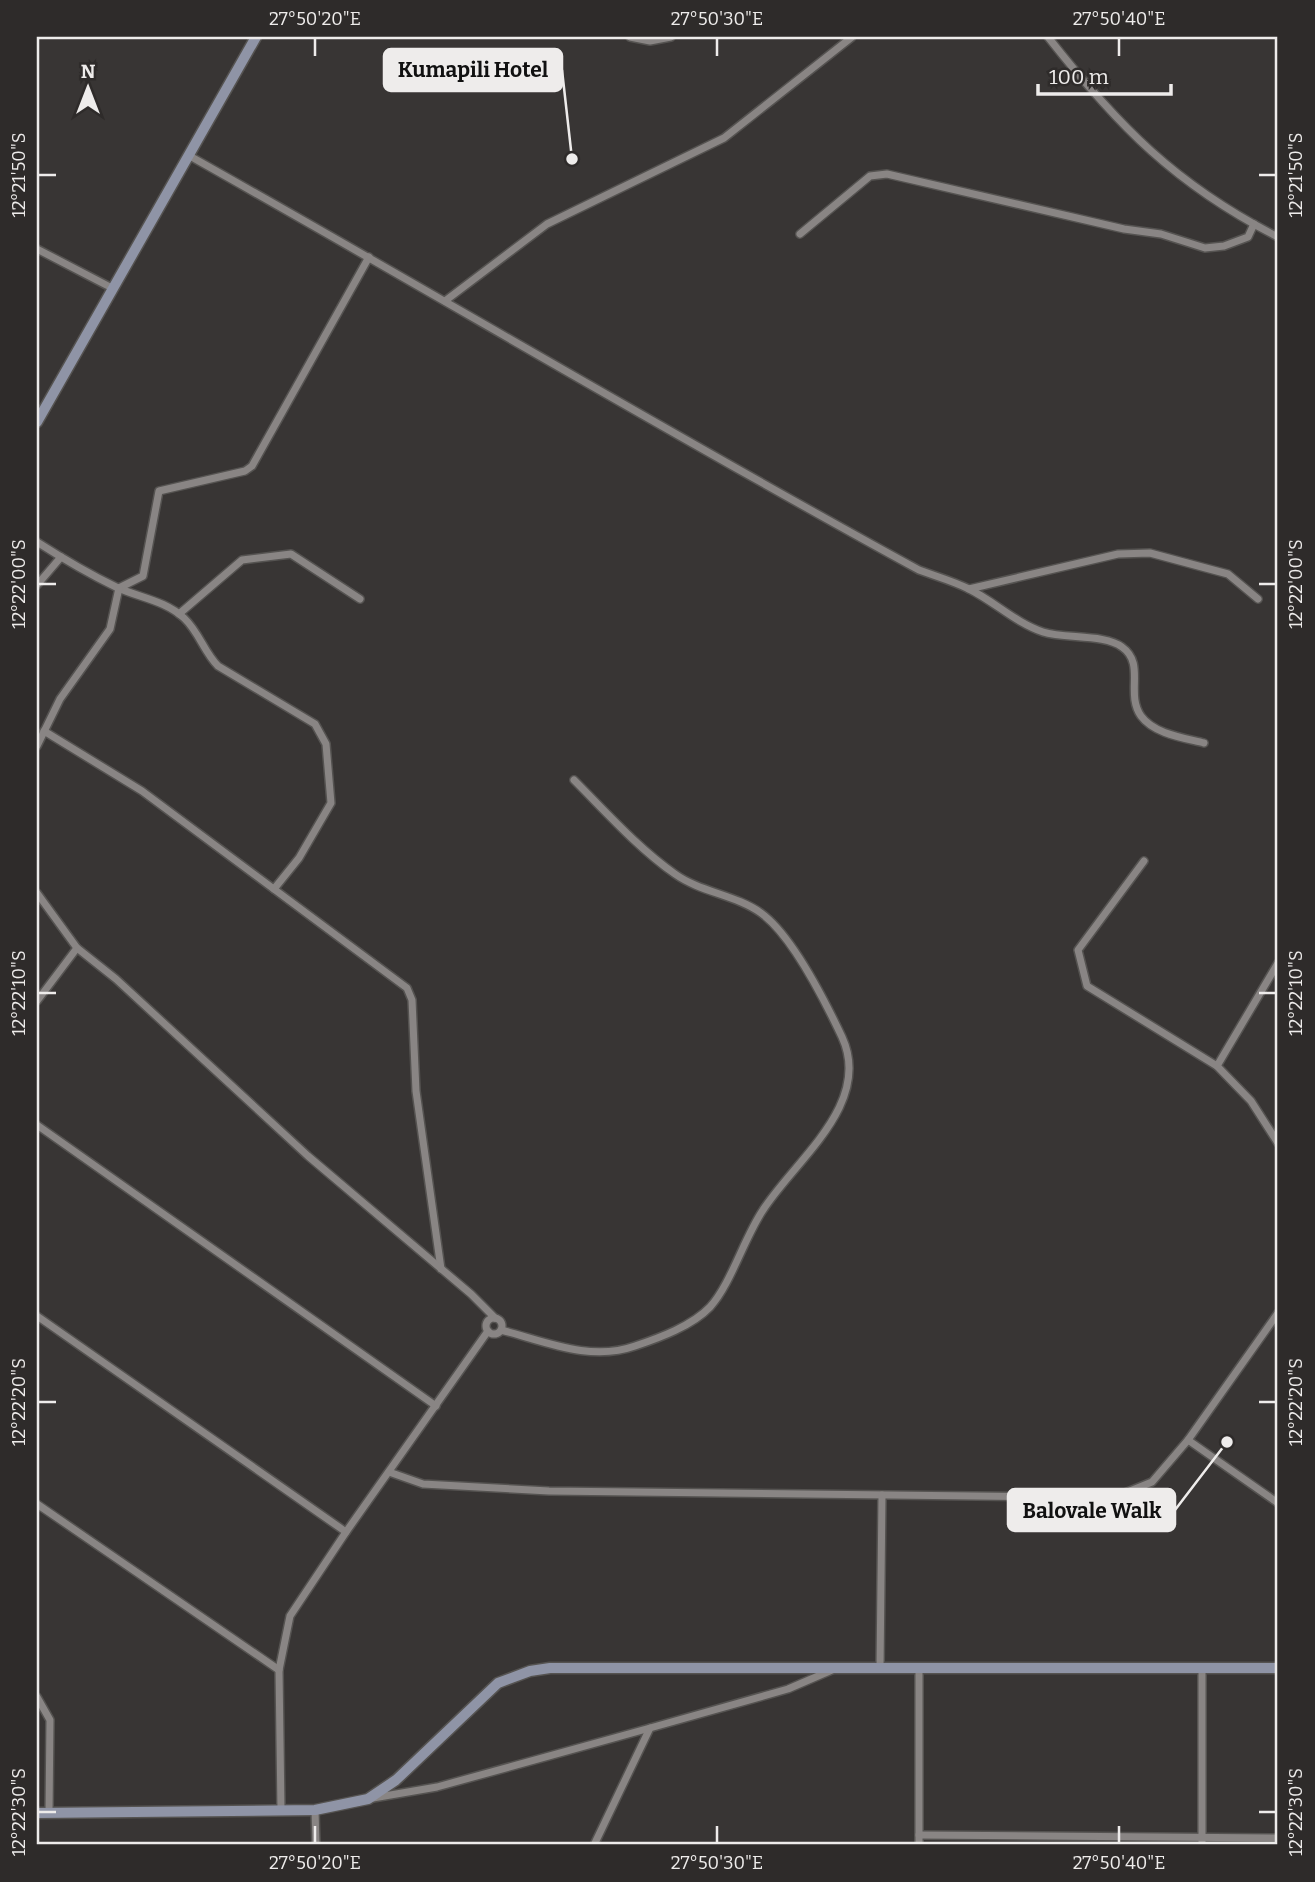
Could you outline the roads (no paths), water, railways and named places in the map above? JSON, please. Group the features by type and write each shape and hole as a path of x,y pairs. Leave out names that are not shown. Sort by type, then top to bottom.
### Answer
{"street":[{"path":"37,422 256,37"},
{"path":"630,37 650,41 671,37"},
{"path":"445,301 547,224 724,138 852,37"},
{"path":"1048,37 1108,111 1149,152 1191,187 1278,237"},
{"path":"188,155 369,257 496,333 579,377 919,570 970,589 1029,627 1067,637 1119,644 1132,655 1135,664 1135,697 1141,716 1164,733 1204,743"},
{"path":"800,234 870,176 887,174 1111,226 1161,234 1205,248 1224,246 1248,237 1254,224"},
{"path":"37,249 112,288"},
{"path":"119,588 143,576 159,491 245,471 252,466 369,257"},
{"path":"37,542 119,588 145,595 178,614 195,632 205,653 218,666 315,724 324,736 331,803 299,858 274,889"},
{"path":"970,589 1118,554 1150,553 1228,574 1258,599"},
{"path":"178,614 242,560 291,554 360,599"},
{"path":"37,585 61,557"},
{"path":"37,746 60,698 110,629 119,588"},
{"path":"44,731 142,790 407,988 412,1000 416,1091 441,1269"},
{"path":"501,1329 567,1349 615,1352 651,1340 700,1316 719,1294 763,1209 831,1119 845,1095 849,1070 841,1037 802,962 761,913 676,875 574,780"},
{"path":"1144,861 1078,950 1087,986 1217,1066 1251,1101 1278,1143"},
{"path":"37,893 78,948 116,979 307,1156 502,1324 495,1334 488,1331"},
{"path":"37,1001 78,948"},
{"path":"1217,1066 1278,963"},
{"path":"37,1125 436,1406"},
{"path":"389,1472 414,1482 472,1488 1057,1497 1125,1493 1152,1482 1188,1440 1278,1313"},
{"path":"37,1316 346,1532"},
{"path":"488,1331 486,1324 495,1318"},
{"path":"281,1810 279,1670 284,1639 294,1608 488,1331"},
{"path":"1188,1440 1278,1503"},
{"path":"880,1668 881,1495"},
{"path":"37,1504 279,1670"},
{"path":"37,1813 315,1810 437,1787 788,1689 836,1668"},
{"path":"1202,1668 1202,1842"},
{"path":"369,1799 396,1780 498,1683 530,1671 1278,1668"},
{"path":"919,1669 919,1845"},
{"path":"37,1697 50,1720 48,1813"},
{"path":"594,1845 650,1728"},
{"path":"315,1810 316,1845"},
{"path":"919,1835 1202,1842 1278,1838"}],"place":[{"name":"Kumapili Hotel","path":"572,159"},
{"name":"Balovale Walk","path":"1227,1442"}]}
